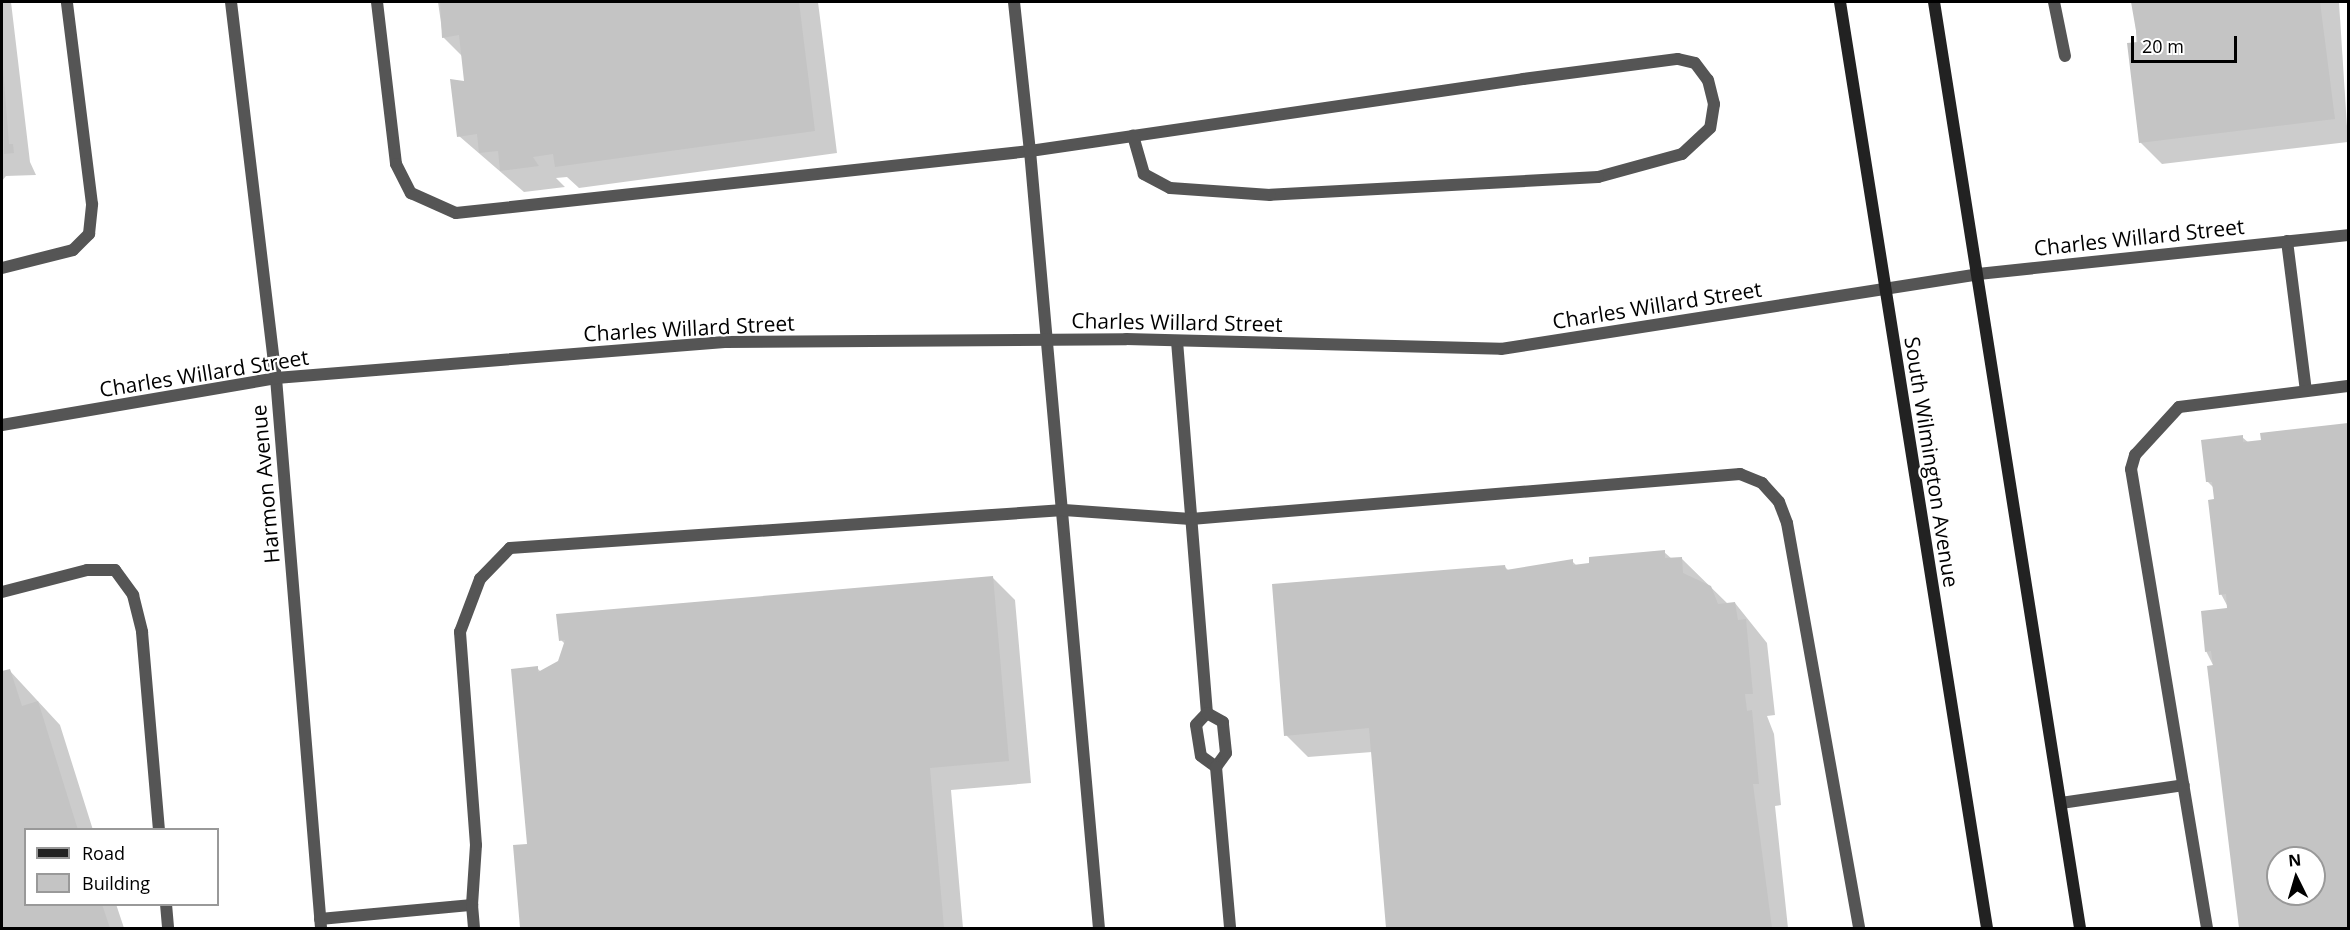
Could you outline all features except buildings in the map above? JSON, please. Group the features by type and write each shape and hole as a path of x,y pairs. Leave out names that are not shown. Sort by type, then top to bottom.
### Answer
{"main road":[{"name":"South Wilmington Avenue","path":"1840,2 1987,928"},
{"path":"1934,2 2080,928"}],"street":[{"path":"2,268 73,250 89,234 92,204 67,2"},
{"name":"Harmon Avenue","path":"231,2 276,378 320,924"},
{"path":"377,2 396,164 411,193 456,213 1030,151 1133,136 1678,59 1695,63 1708,80 1714,104 1710,128 1682,154 1598,177 1270,195 1170,188 1144,174 1133,136"},
{"path":"1014,2 1049,340 1100,928"},
{"path":"2054,2 2065,56"},
{"name":"Charles Willard Street","path":"2,425 276,378 725,342 1177,341 1500,349 1978,274 2349,235"},
{"path":"2287,242 2306,391"},
{"path":"1177,341 1207,713 1196,725 1201,756 1216,767"},
{"path":"2207,928 2131,469 2134,455 2157,424 2179,407 2349,386"},
{"path":"474,928 472,905 476,845 460,632 480,579 510,548 1064,510 1191,519 1740,474 1762,483 1779,502 1787,523 1859,928"},
{"path":"2,592 87,570 115,570 133,595 142,632 159,828"},
{"path":"1207,713 1223,722 1226,753 1216,767 1230,928"},
{"path":"2061,803 2184,785"},
{"path":"320,924 472,905"},
{"path":"166,906 168,928"}]}
